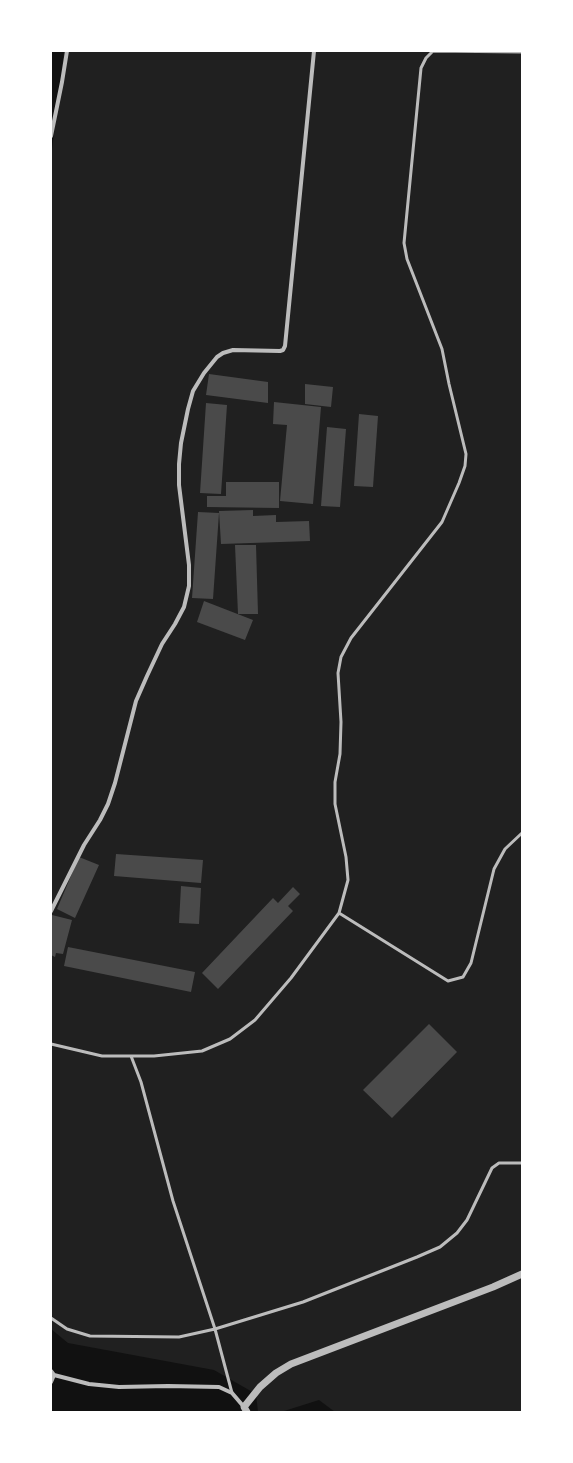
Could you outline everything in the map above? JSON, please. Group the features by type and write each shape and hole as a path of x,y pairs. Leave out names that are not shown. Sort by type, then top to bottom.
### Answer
{"street":[{"path":"51,136 67,51"},
{"path":"51,911 84,845 108,804 115,783 136,701 162,644 184,607 189,586 189,564 179,485 179,464 181,443 188,409 194,391 204,373 217,357 223,353 233,350 280,351 283,350 285,346 314,51"},
{"path":"51,1382 52,1373 89,1384 111,1387 219,1387 232,1393 246,1409 260,1387 276,1373 291,1364 522,1274"}],"lane":[{"path":"51,1044 102,1056 154,1056 202,1051 230,1039 254,1020 291,978 339,913 348,880 346,857 336,804 335,789 340,748 341,722 338,673 341,657 351,638 442,522 460,483 465,466 466,454 442,349 407,259 404,243 421,68 426,58 433,51 522,52"},
{"path":"339,913 448,980 463,977 471,963 494,869 505,849 522,833"},
{"path":"131,1056 141,1082 173,1201 215,1329 232,1393"},
{"path":"51,1318 67,1329 90,1336 179,1337 215,1329 303,1302 440,1247 457,1234 467,1220 492,1168 499,1163 522,1163"}],"shaded area":[{"path":"64,51 522,51 522,1412 335,1412 319,1400 281,1412 258,1412 256,1394 214,1370 68,1343 51,1329 51,158"}],"building":[{"path":"209,374 268,382 268,403 206,395"},
{"path":"305,384 333,387 331,407 305,404"},
{"path":"274,402 321,407 313,504 280,501 287,425 273,424"},
{"path":"206,403 227,405 221,494 200,493"},
{"path":"359,414 378,416 373,487 354,486"},
{"path":"327,427 346,429 340,507 321,506"},
{"path":"226,482 279,482 279,508 207,507 207,496 226,496"},
{"path":"253,510 253,516 276,515 276,522 309,521 310,541 221,544 219,511"},
{"path":"198,512 219,513 213,599 192,598"},
{"path":"235,545 256,545 258,614 238,614"},
{"path":"204,601 253,620 245,640 197,622"},
{"path":"116,854 203,860 201,883 114,876"},
{"path":"79,857 99,865 75,918 57,909"},
{"path":"181,886 201,888 199,924 179,923"},
{"path":"293,887 300,894 288,906 293,911 218,989 202,973 273,898 278,903"},
{"path":"52,915 72,920 63,954 56,953 55,957 51,955"},
{"path":"68,947 195,972 191,992 64,966"},
{"path":"429,1024 457,1052 392,1118 363,1090"}]}
